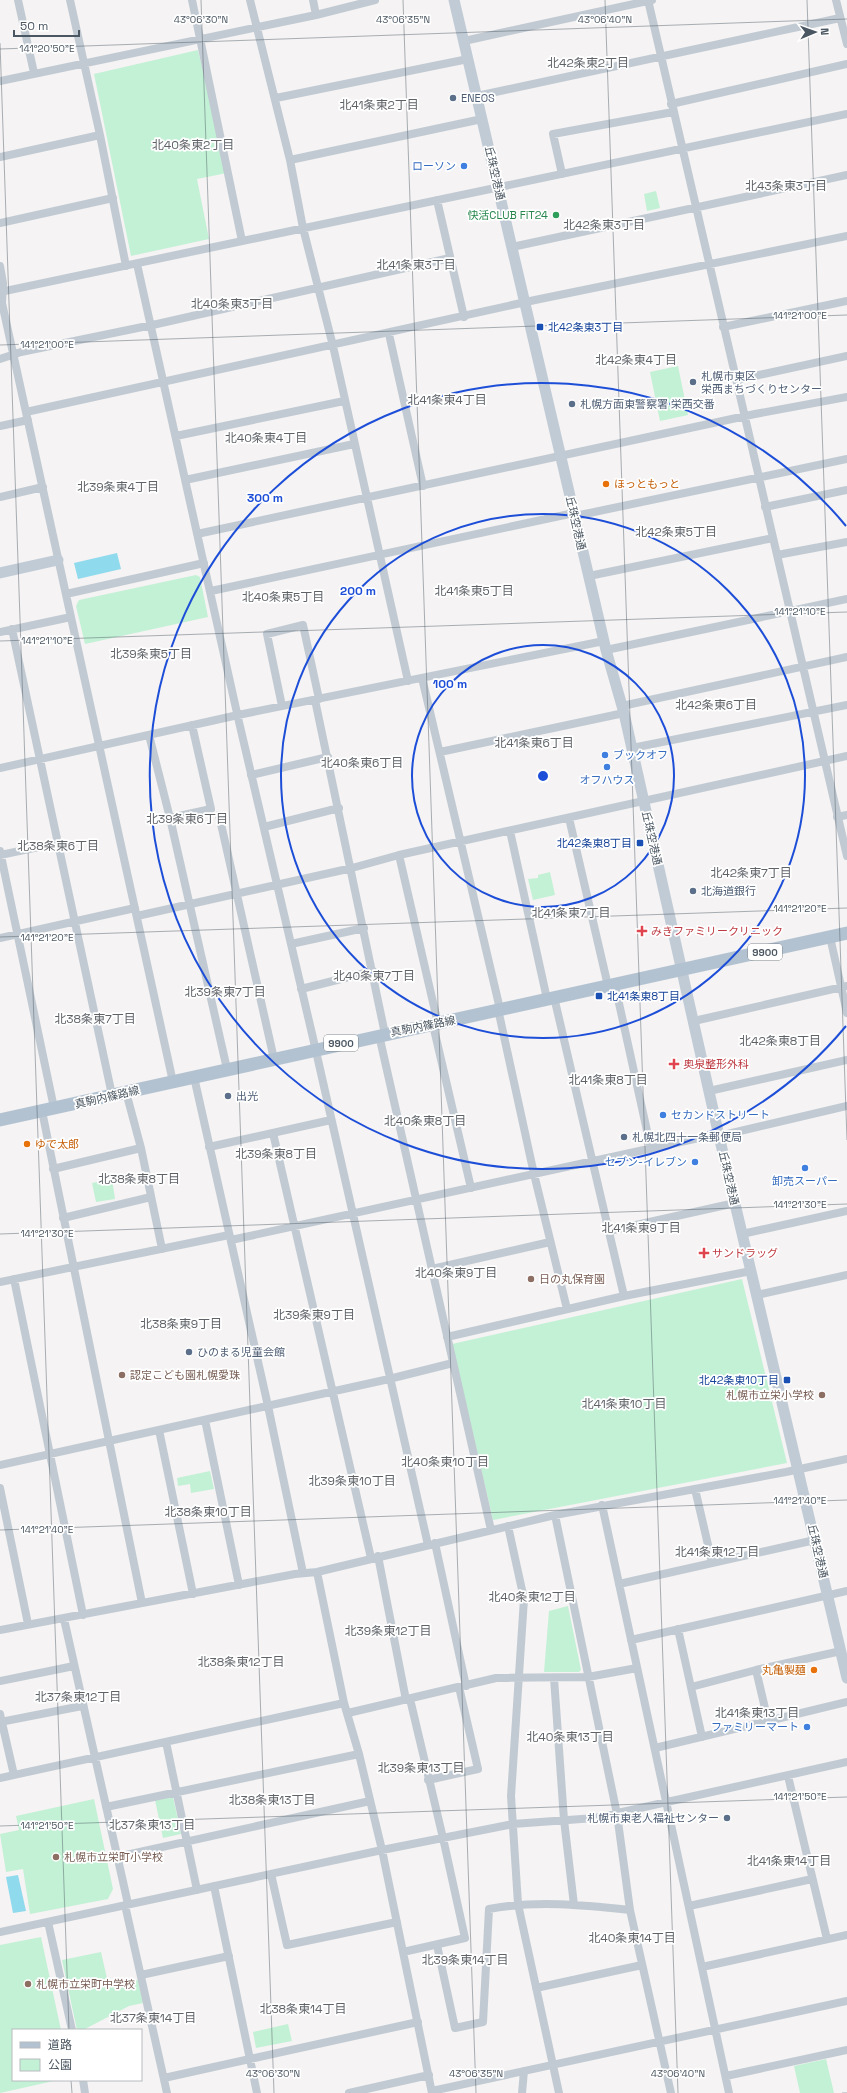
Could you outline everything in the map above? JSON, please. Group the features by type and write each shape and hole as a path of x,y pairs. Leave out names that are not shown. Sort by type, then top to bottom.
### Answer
{"main road":[{"name":"丘珠空港通","path":"454,0 605,646 623,709 719,1136 847,1678"},
{"path":"0,573 58,560"},
{"name":"真駒内篠路線","path":"0,1120 382,1034 436,1025 499,1009 847,933"}],"street":[{"path":"18,0 34,73"},
{"path":"70,0 100,135 126,266"},
{"path":"192,0 242,241"},
{"path":"250,0 276,98 303,228 333,346 344,401 408,681"},
{"path":"313,0 316,15"},
{"path":"0,81 316,15 375,0"},
{"path":"464,41 649,0 672,108 847,856"},
{"path":"836,0 847,44"},
{"path":"477,96 660,55 840,18"},
{"path":"276,98 468,58"},
{"path":"562,174 554,134 672,108 847,64"},
{"path":"1,292 847,114"},
{"path":"290,160 482,119"},
{"path":"0,157 100,135"},
{"path":"512,246 847,175"},
{"path":"0,223 113,198"},
{"path":"437,200 464,317"},
{"path":"0,426 27,416 164,382 847,236"},
{"path":"0,359 450,258"},
{"path":"137,264 251,775 315,1049 389,1379 431,1544 478,1769 428,1780"},
{"path":"0,266 3,283 1,292 2,303 173,1082"},
{"path":"723,327 847,301"},
{"path":"389,334 423,486"},
{"path":"736,380 847,356"},
{"path":"197,534 560,456 847,397"},
{"path":"176,436 344,401"},
{"path":"185,480 354,444"},
{"path":"210,591 574,514 847,459"},
{"path":"0,497 42,487"},
{"path":"765,507 847,490"},
{"path":"589,576 773,538"},
{"path":"777,555 847,542"},
{"path":"66,594 204,564"},
{"path":"0,768 238,715 422,678 605,646 847,599"},
{"path":"0,632 71,617"},
{"path":"282,706 267,634 303,625 328,757 373,972 382,1034 416,1200 491,1530"},
{"path":"12,629 112,1095"},
{"path":"440,752 847,657"},
{"path":"422,678 499,1009 534,1174 567,1310"},
{"path":"632,748 847,705"},
{"path":"170,818 210,809 192,725"},
{"path":"149,735 170,818 227,1069"},
{"path":"0,938 75,920 189,904 236,894 352,868 400,855 847,756"},
{"path":"251,775 328,757"},
{"path":"264,827 339,808"},
{"path":"219,815 274,1059"},
{"path":"838,817 847,815"},
{"path":"569,818 651,1149"},
{"path":"510,831 624,1296"},
{"path":"58,843 0,854 17,935 48,1110 53,1169 142,1603"},
{"path":"400,855 471,1188"},
{"path":"291,944 364,928"},
{"path":"830,937 844,987 847,1013"},
{"path":"301,989 373,972"},
{"path":"694,1021 844,987"},
{"path":"709,1091 847,1060"},
{"path":"194,1077 268,1406 303,1573"},
{"path":"126,1092 141,1148 162,1250"},
{"path":"0,1282 352,1214 708,1136 719,1136 847,1106"},
{"path":"209,1147 331,1120"},
{"path":"273,1133 332,1391 443,1838 465,1938 403,1952"},
{"path":"53,1169 141,1148"},
{"path":"63,1218 151,1197"},
{"path":"609,1231 735,1203"},
{"path":"742,1234 847,1211"},
{"path":"432,1269 550,1242"},
{"path":"447,1337 624,1296 751,1270"},
{"path":"757,1295 847,1275"},
{"path":"14,1279 83,1615"},
{"path":"0,1465 389,1379 453,1363"},
{"path":"205,1420 239,1585"},
{"path":"159,1430 193,1594"},
{"path":"0,1630 303,1573 317,1572 374,1557 555,1515 602,1505 798,1470 847,1459"},
{"path":"0,1488 28,1624"},
{"path":"695,1489 712,1562"},
{"path":"602,1505 729,2093"},
{"path":"555,1515 617,1814 630,1910 671,2093"},
{"path":"508,1526 524,1599 511,1796 518,1904 559,2093"},
{"path":"619,1584 815,1540"},
{"path":"317,1572 344,1703 359,1754 382,1850 432,2092 847,2001"},
{"path":"631,1640 847,1591"},
{"path":"64,1619 82,1706 117,1856 126,1905 167,2093"},
{"path":"678,1629 702,1737"},
{"path":"691,1687 756,1670 841,1651"},
{"path":"0,1681 74,1666"},
{"path":"348,1713 496,1678 588,1677 637,1668"},
{"path":"756,1670 768,1721"},
{"path":"554,1678 564,1820 574,1905"},
{"path":"655,1748 847,1702"},
{"path":"0,1778 344,1703"},
{"path":"14,1775 1,1719 82,1706"},
{"path":"166,1742 188,1840 197,1890"},
{"path":"106,1807 359,1754"},
{"path":"0,1932 382,1850 513,1824 595,1818 617,1814 847,1762"},
{"path":"788,1776 827,1939"},
{"path":"117,1856 370,1801"},
{"path":"271,1874 287,1945 397,1922"},
{"path":"689,1906 812,1879"},
{"path":"214,1886 257,2093"},
{"path":"437,1944 455,2028 483,2022 489,1909 518,1904 574,1905 630,1910"},
{"path":"48,1922 72,2029"},
{"path":"702,1967 847,1934"},
{"path":"141,1975 229,1956"},
{"path":"536,1988 642,1965"},
{"path":"164,2078 418,2022"},
{"path":"726,2076 847,2050"},
{"path":"522,2093 524,2071"},
{"path":"349,2093 429,2075"},
{"path":"83,2081 85,2093"}],"green space":[{"path":"198,50 227,173 197,179 209,239 131,256 94,74"},
{"path":"656,191 660,208 647,211 644,194"},
{"path":"678,366 688,415 660,421 650,372"},
{"path":"196,575 200,577 208,617 85,644 76,606 79,600"},
{"path":"550,872 555,895 533,900 528,879 538,878 538,875"},
{"path":"112,1179 115,1199 96,1202 92,1183"},
{"path":"742,1279 787,1463 493,1520 452,1344"},
{"path":"210,1471 214,1489 191,1493 190,1484 178,1486 177,1478"},
{"path":"568,1606 581,1670 579,1672 544,1672 549,1611"},
{"path":"173,1797 181,1834 163,1838 155,1800"},
{"name":"札幌市立栄町小学校","path":"94,1799 113,1889 108,1899 30,1914 23,1869 6,1872 0,1834 19,1830 16,1816"},
{"name":"札幌市立栄町中学校","path":"41,1937 61,2029 12,2029 12,2081 54,2081 0,2093 0,1945"},
{"path":"101,1952 109,1987 138,1980 143,2003 129,2006 85,2029 77,2029 62,1960"},
{"path":"288,2024 292,2041 256,2048 253,2032"},
{"path":"826,2059 834,2093 800,2093 794,2066"}],"water":[{"path":"117,553 121,569 78,579 74,563"},
{"path":"18,1875 26,1911 13,1913 6,1877"}],"place":[{"name":"ENEOS","path":"453,98"},
{"name":"ローソン","path":"464,166"},
{"name":"快活CLUB FiT24","path":"556,215"},
{"name":"北42条東3丁目","path":"540,327"},
{"name":"札幌市東区 栄西まちづくりセンター","path":"693,382"},
{"name":"札幌方面東警察署 栄西交番","path":"572,404"},
{"name":"ほっともっと","path":"606,484"},
{"name":"ブックオフ","path":"605,755"},
{"name":"オフハウス","path":"607,767"},
{"name":"北42条東8丁目","path":"640,843"},
{"name":"北海道銀行","path":"693,891"},
{"name":"みきファミリークリニック","path":"642,931"},
{"name":"北41条東8丁目","path":"599,996"},
{"name":"奥泉整形外科","path":"674,1064"},
{"name":"出光","path":"228,1096"},
{"name":"セカンドストリート","path":"663,1115"},
{"name":"札幌北四十一条郵便局","path":"624,1137"},
{"name":"ゆで太郎","path":"27,1144"},
{"name":"セブン-イレブン","path":"695,1162"},
{"name":"卸売スーパー","path":"805,1168"},
{"name":"サンドラッグ","path":"704,1253"},
{"name":"日の丸保育園","path":"531,1279"},
{"name":"ひのまる児童会館","path":"189,1352"},
{"name":"認定こども園札幌愛珠","path":"122,1375"},
{"name":"北42条東10丁目","path":"787,1380"},
{"name":"札幌市立栄小学校","path":"822,1395"},
{"name":"丸亀製麺","path":"814,1670"},
{"name":"ファミリーマート","path":"807,1727"},
{"name":"札幌市東老人福祉センター","path":"727,1818"},
{"name":"札幌市立栄町小学校","path":"56,1857"},
{"name":"札幌市立栄町中学校","path":"28,1984"}],"district":[{"name":"北42条東2丁目","path":"588,63"},
{"name":"北41条東2丁目","path":"379,105"},
{"name":"北40条東2丁目","path":"193,145"},
{"name":"北43条東3丁目","path":"786,186"},
{"name":"北42条東3丁目","path":"604,225"},
{"name":"北41条東3丁目","path":"416,265"},
{"name":"北40条東3丁目","path":"232,304"},
{"name":"北42条東4丁目","path":"636,360"},
{"name":"北41条東4丁目","path":"447,400"},
{"name":"北40条東4丁目","path":"266,438"},
{"name":"北39条東4丁目","path":"118,487"},
{"name":"北42条東5丁目","path":"676,532"},
{"name":"北41条東5丁目","path":"474,591"},
{"name":"北40条東5丁目","path":"283,597"},
{"name":"北39条東5丁目","path":"151,654"},
{"name":"北42条東6丁目","path":"716,705"},
{"name":"北41条東6丁目","path":"534,743"},
{"name":"北40条東6丁目","path":"362,763"},
{"name":"北39条東6丁目","path":"187,819"},
{"name":"北38条東6丁目","path":"58,846"},
{"name":"北42条東7丁目","path":"751,873"},
{"name":"北41条東7丁目","path":"571,913"},
{"name":"北40条東7丁目","path":"374,976"},
{"name":"北39条東7丁目","path":"225,992"},
{"name":"北38条東7丁目","path":"95,1019"},
{"name":"北42条東8丁目","path":"780,1041"},
{"name":"北41条東8丁目","path":"608,1080"},
{"name":"北40条東8丁目","path":"425,1121"},
{"name":"北39条東8丁目","path":"276,1154"},
{"name":"北38条東8丁目","path":"139,1179"},
{"name":"北41条東9丁目","path":"641,1228"},
{"name":"北40条東9丁目","path":"456,1273"},
{"name":"北39条東9丁目","path":"314,1315"},
{"name":"北38条東9丁目","path":"181,1324"},
{"name":"北41条東10丁目","path":"624,1404"},
{"name":"北40条東10丁目","path":"445,1462"},
{"name":"北39条東10丁目","path":"352,1481"},
{"name":"北38条東10丁目","path":"208,1512"},
{"name":"北41条東12丁目","path":"717,1552"},
{"name":"北40条東12丁目","path":"532,1597"},
{"name":"北39条東12丁目","path":"388,1631"},
{"name":"北38条東12丁目","path":"241,1662"},
{"name":"北37条東12丁目","path":"78,1697"},
{"name":"北41条東13丁目","path":"757,1713"},
{"name":"北40条東13丁目","path":"570,1737"},
{"name":"北39条東13丁目","path":"421,1768"},
{"name":"北38条東13丁目","path":"272,1800"},
{"name":"北37条東13丁目","path":"152,1825"},
{"name":"北41条東14丁目","path":"789,1861"},
{"name":"北40条東14丁目","path":"632,1938"},
{"name":"北39条東14丁目","path":"465,1960"},
{"name":"北38条東14丁目","path":"303,2009"},
{"name":"北37条東14丁目","path":"153,2018"}]}
